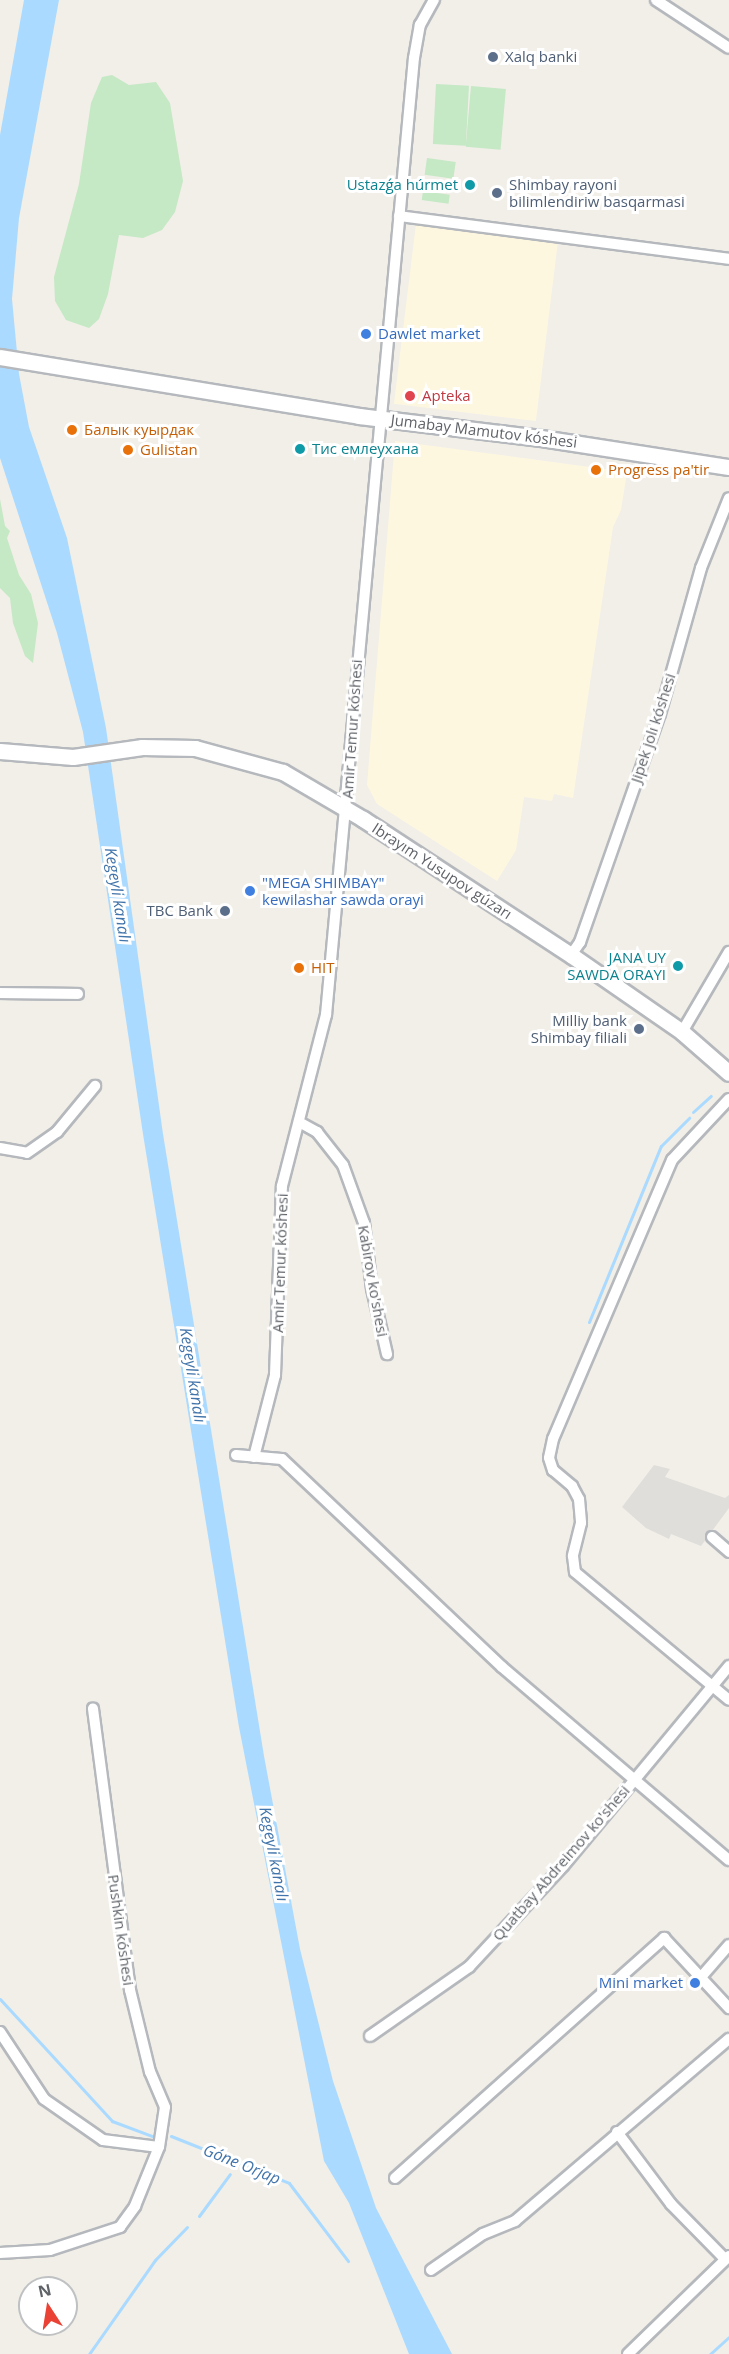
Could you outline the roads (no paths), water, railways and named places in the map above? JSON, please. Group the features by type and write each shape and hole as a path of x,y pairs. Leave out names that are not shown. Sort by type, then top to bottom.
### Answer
{"main road":[{"name":"Jumabay Mamutov kóshesi","path":"0,357 382,419 585,444 729,467"},
{"name":"Ibrayım Yusupov gúzarı","path":"0,751 73,757 122,749 195,748 222,753 283,772 346,808 571,955 682,1032 729,1073"}],"street":[{"name":"Amir Temur kóshesi","path":"254,1457 275,1375 282,1186 326,1015 346,808 364,572 382,419 414,58 420,25 434,0"},
{"path":"656,0 729,48"},
{"path":"399,216 729,259"},
{"name":"Jipek jolı kóshesi","path":"571,955 580,942 660,714 701,568 729,498"},
{"path":"682,1032 729,952"},
{"path":"0,993 78,994"},
{"path":"0,1148 27,1153 57,1132 94,1086"},
{"path":"729,1099 672,1160 553,1439 549,1458 553,1470 572,1486 579,1499 575,1572 729,1700"},
{"name":"Kabirov ko'shesi","path":"298,1122 317,1132 343,1165 364,1223 372,1289 387,1354"},
{"path":"236,1455 282,1459 486,1653 729,1860"},
{"path":"712,1537 729,1552"},
{"name":"Quatbay Abdreimov ko'shesi","path":"370,2036 469,1966 563,1866 634,1777 729,1666"},
{"name":"Pushkin kóshesi","path":"0,2253 50,2250 120,2227 135,2205 159,2147 165,2107 150,2072 130,1990 93,1708"},
{"path":"395,2178 664,1938 702,1976 729,2008"},
{"path":"702,1976 729,1945"},
{"path":"0,2032 44,2099 103,2140 159,2147"},
{"path":"431,2270 483,2234 515,2221 729,2039"},
{"path":"617,2132 671,2204 727,2257 628,2354"}],"water":[{"name":"Kegeyli kanalı","path":"24,0 59,0 19,218 12,299 19,374 29,427 67,538 106,728 163,1134 264,1756 300,1949 333,2081 376,2208 452,2354 409,2354 349,2203 324,2161 239,1727 143,1134 83,732 57,633 0,458 0,135"}],"waterway":[{"path":"693,1112 711,1096"},
{"path":"589,1322 661,1146 689,1118"},
{"name":"Góne Orjap","path":"0,1999 112,2121 152,2136"},
{"name":"Góne Orjap","path":"171,2136 289,2183 348,2261"},
{"path":"199,2216 230,2174"},
{"path":"89,2354 155,2260 187,2227"},
{"path":"710,2354 729,2337"}],"place":[{"name":"Xalq banki","path":"493,57"},
{"name":"Ustazǵa húrmet","path":"470,185"},
{"name":"Shimbay rayoni bilimlendiriw basqarmasi","path":"497,193"},
{"name":"Dawlet market","path":"366,334"},
{"name":"Apteka","path":"410,396"},
{"name":"Балык куырдак","path":"72,430"},
{"name":"Тис емлеухана","path":"300,449"},
{"name":"Gulistan","path":"128,450"},
{"name":"Progress pa'tir","path":"596,470"},
{"name":"\"MEGA SHIMBAY\" kewilashar sawda orayi","path":"250,891"},
{"name":"TBC Bank","path":"225,911"},
{"name":"JANA UY SAWDA ORAYI","path":"678,966"},
{"name":"HIT","path":"299,968"},
{"name":"Milliy bank Shimbay filiali","path":"639,1029"},
{"name":"Mini market","path":"695,1983"}]}
